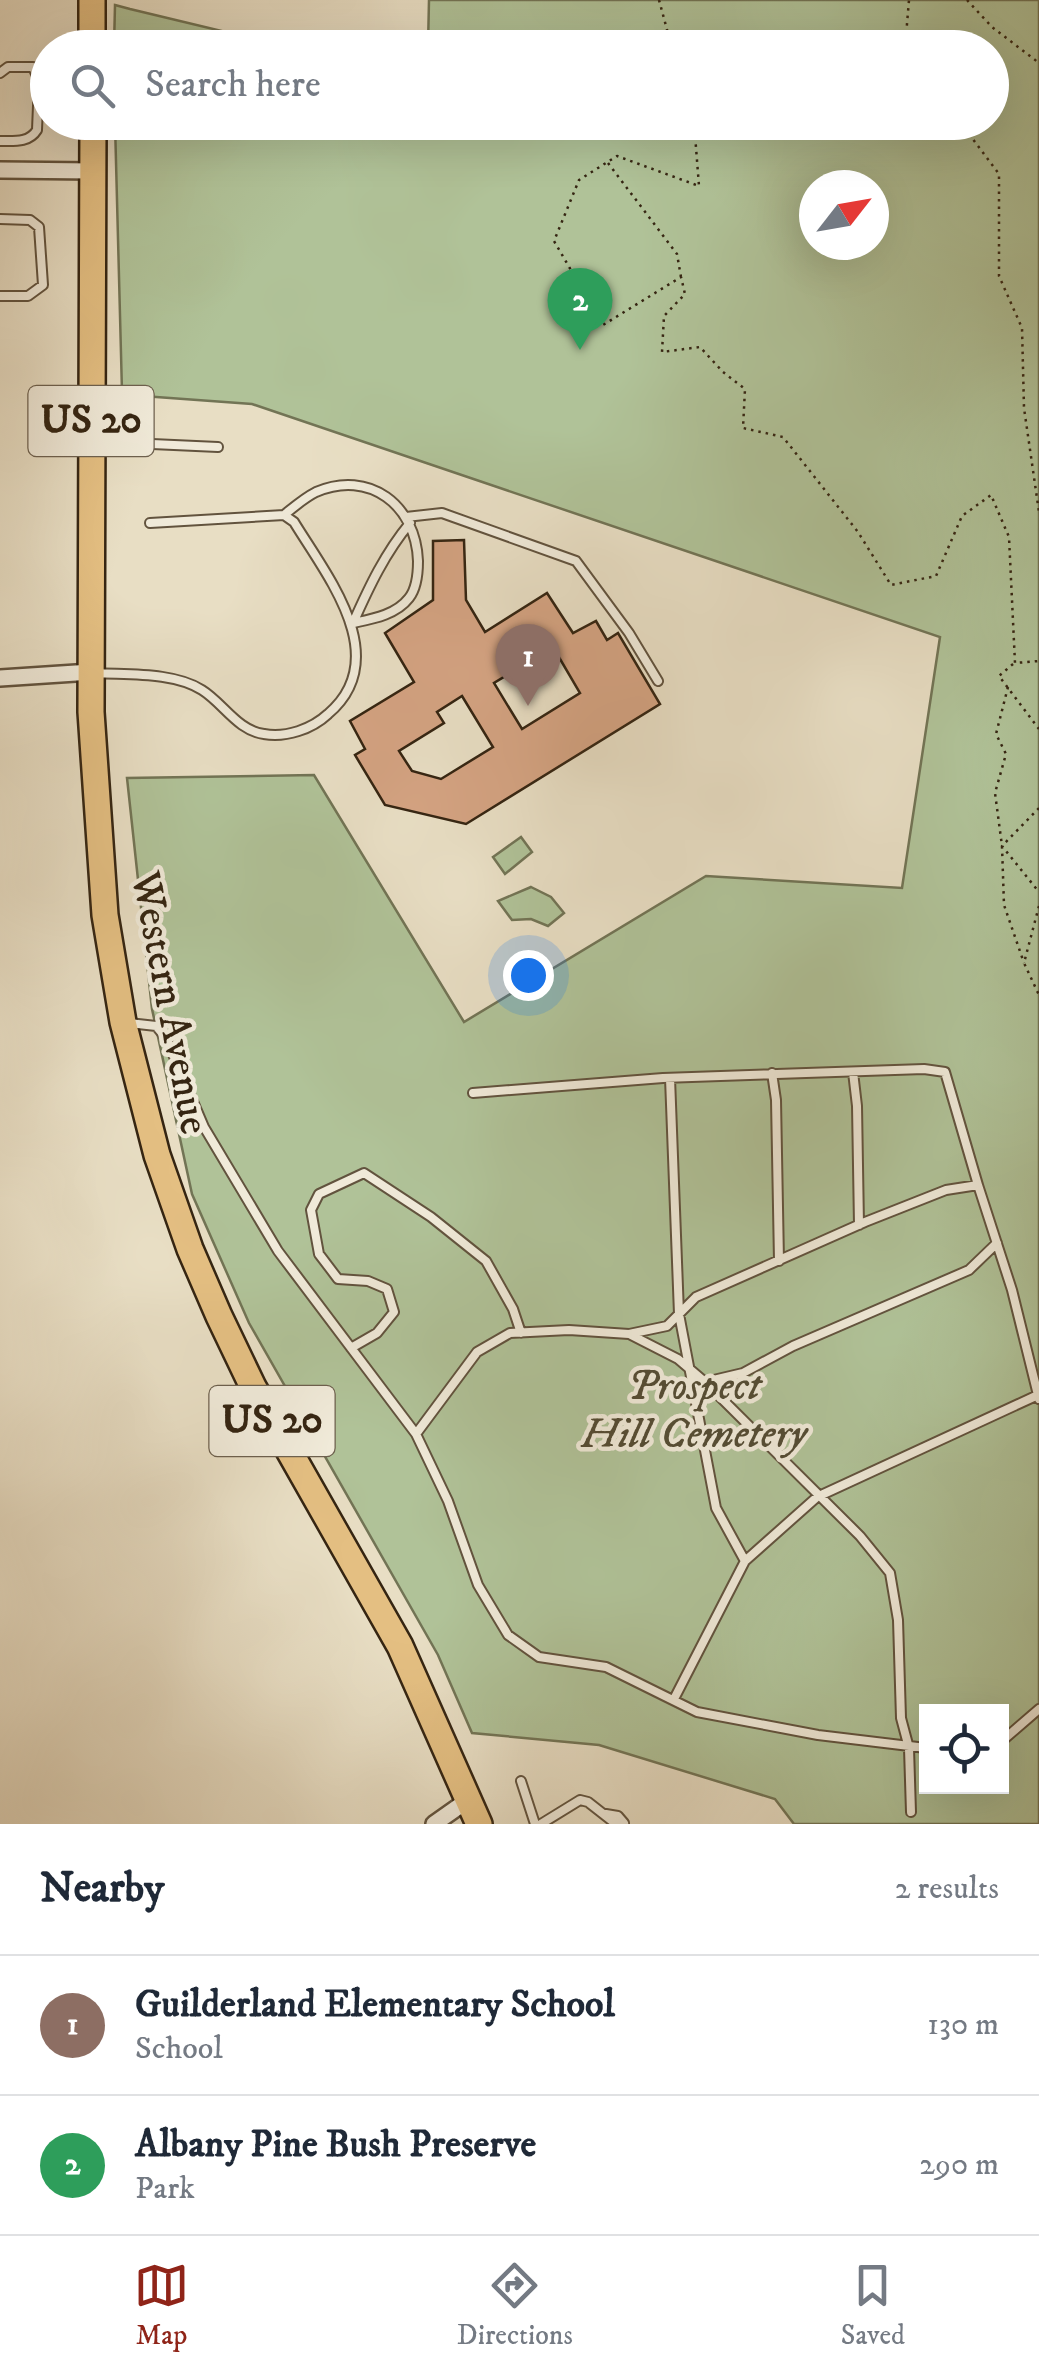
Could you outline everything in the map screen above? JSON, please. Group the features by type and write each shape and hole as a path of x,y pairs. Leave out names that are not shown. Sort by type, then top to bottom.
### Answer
{"main road":[{"path":"92,0 92,30"},
{"name":"Western Avenue","path":"93,140 91,712 106,915 124,1022 157,1155 219,1316 252,1387 400,1646 479,1824"}],"street":[{"path":"0,170 93,172"},
{"path":"0,678 92,672"},
{"path":"434,1824 468,1800"}],"lane":[{"path":"0,73 8,68 30,67"},
{"path":"0,142 30,138"},
{"path":"0,219 30,220 38,228 44,285 28,296 0,296"},
{"path":"91,430 109,441 218,447"},
{"path":"150,523 284,516 317,492 338,486 362,485 381,493 408,520 418,560 417,579 409,598 389,614 353,622"},
{"path":"92,672 199,687 243,726 263,734 295,732 320,722 344,696 355,671 353,622 392,544 408,520 442,513 576,561 630,633 658,681"},
{"path":"284,516 294,522 353,622"},
{"path":"124,1022 156,1026 166,1038 204,1126 278,1251 416,1434 448,1502 478,1585 508,1635 539,1657 606,1666 698,1712 753,1724 919,1748"},
{"path":"772,1072 777,1119 779,1261"},
{"path":"473,1093 772,1072 946,1072 1039,1397 817,1496 744,1561 674,1699"},
{"path":"852,1072 857,1106 859,1224"},
{"path":"670,1078 679,1314 716,1508 744,1561"},
{"path":"351,1348 376,1333 394,1312 386,1290 368,1281 338,1280 319,1254 311,1210 319,1194 364,1173 418,1208 486,1261 522,1333"},
{"path":"416,1434 477,1352 510,1334 569,1330 629,1334 667,1326 696,1298 859,1224 946,1190 978,1185"},
{"path":"704,1382 742,1373 793,1346 969,1270 997,1243"},
{"path":"629,1334 690,1369 860,1536 890,1573 898,1620 901,1718 909,1748 911,1812"},
{"path":"1009,1735 1039,1709"},
{"path":"522,1781 538,1824 580,1800 588,1802 606,1819 618,1816 620,1823"},
{"path":"558,1814 567,1823"}],"path":[{"path":"659,0 667,30"},
{"path":"906,30 909,0"},
{"path":"967,0 995,30"},
{"path":"1009,41 1039,63"},
{"path":"681,277 604,325 554,241 579,180 617,156 699,186 695,140"},
{"path":"974,140 999,174 1000,276 1022,328 1024,408 1039,512"},
{"path":"607,162 677,254 685,294 664,316 662,352 700,348 745,389 743,428 783,437 858,532 891,585 936,576 962,516 991,495 1009,537 1014,663"},
{"path":"1039,661 1014,663 999,676 1039,729"},
{"path":"1008,687 996,734 1006,754 995,792 1004,905 1039,995"},
{"path":"1002,846 1039,808"},
{"path":"1002,846 1039,892"},
{"path":"1024,963 1039,906"}],"green space":[{"name":"Prospect Hill Cemetery","path":"429,0 1039,0 1039,1824 794,1824 775,1799 599,1745 472,1733 438,1655 249,1323 192,1194 152,1009 127,778 314,775 464,1022 706,876 902,888 940,637 252,404 122,392 115,140 1009,140 1009,30 428,30"},
{"path":"115,5 217,30 114,30"},
{"path":"521,837 532,852 505,874 493,857"},
{"path":"531,887 551,897 564,913 548,926 531,919 512,920 498,901"}],"building":[{"path":"464,540 466,600 485,632 547,593 573,633 596,621 607,640 618,633 660,704 466,824 385,805 355,755 365,749 350,721 414,682 385,633 433,600 433,541","holes":["553,647 580,693 522,729 494,683","462,696 493,747 441,779 412,771 399,751 444,723 437,712"]}],"place":[{"name":"Albany Pine Bush Preserve","path":"580,350"},
{"name":"Guilderland Elementary School","path":"528,706"}]}
